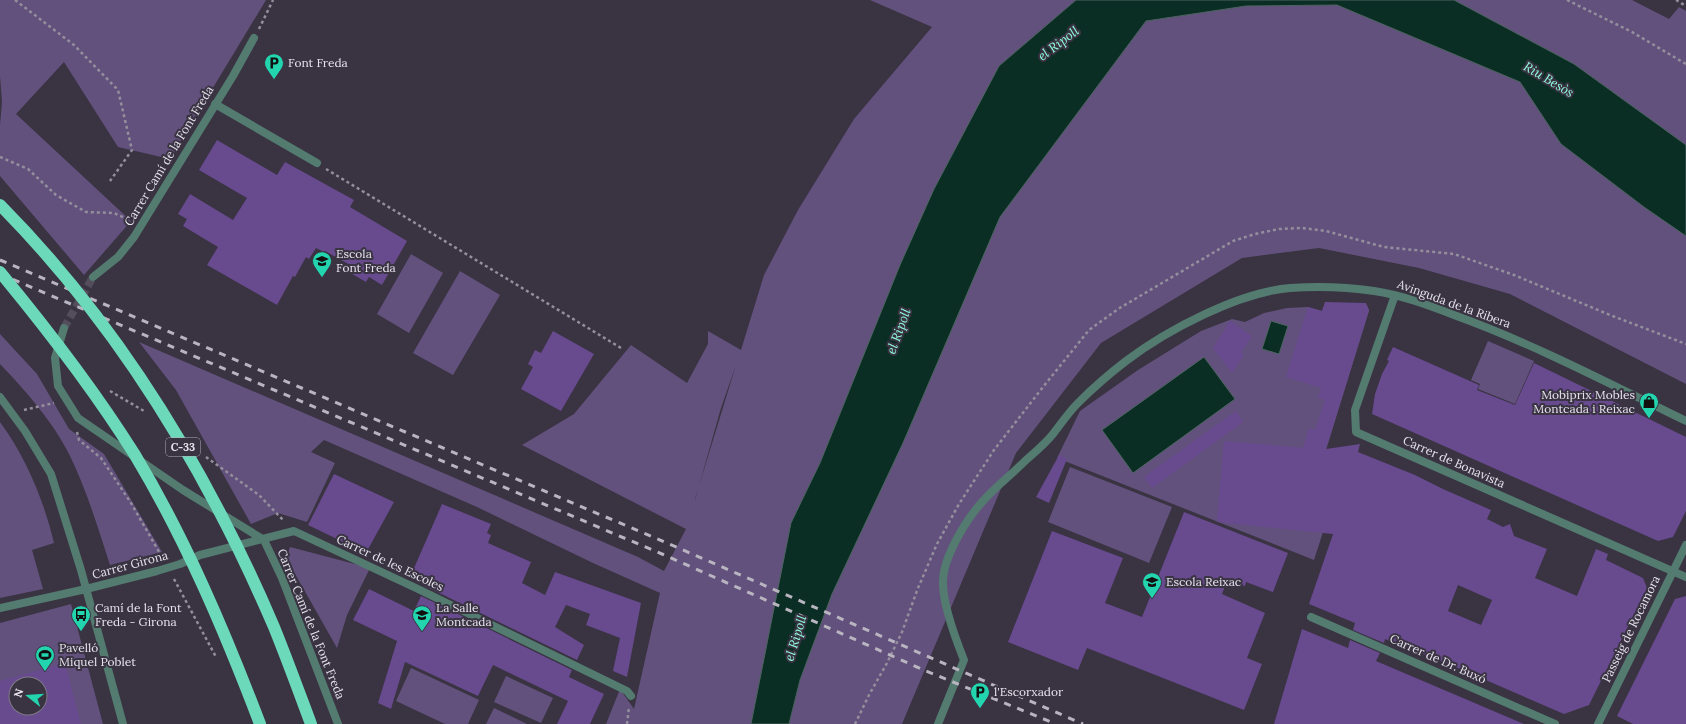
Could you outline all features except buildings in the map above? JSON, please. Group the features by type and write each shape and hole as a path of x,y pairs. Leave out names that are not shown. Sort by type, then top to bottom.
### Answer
{"highway":[{"name":"C-33","path":"0,204 22,226 64,275 140,377 174,431 214,502 251,577 274,627 311,724"},
{"path":"0,272 66,355 135,456 174,526 209,599 232,651 260,724"}],"street":[{"name":"Carrer Camí de la Font Freda","path":"93,277 118,256 141,225 254,38"},
{"path":"215,104 316,163"},
{"name":"Avinguda de la Ribera","path":"938,724 964,660 956,642 943,588 945,564 956,541 981,503 1052,436 1076,405 1099,383 1127,360 1163,337 1192,321 1222,308 1253,296 1288,288 1330,287 1375,291 1395,295 1487,327 1549,354 1686,422"},
{"name":"Carrer de Bonavista","path":"1395,295 1355,410 1356,432 1673,571"},
{"name":"Carrer Camí de la Font Freda","path":"64,328 55,358 58,386 78,418 183,490 264,540 282,578 338,724"},
{"path":"0,397 25,431 51,474 86,589 123,724"},
{"name":"Carrer de les Escoles","path":"264,540 294,531 418,589 627,691 631,696"},
{"name":"Carrer Girona","path":"0,608 86,589 168,568 200,555 264,540"},
{"name":"Passeig de Rocamora","path":"1598,724 1686,545"},
{"path":"1673,571 1686,577"},
{"name":"Carrer de Dr. Buxó","path":"1311,617 1555,724"}],"path":[{"path":"15,0 74,45 118,90 132,150 110,181"},
{"path":"254,38 273,0"},
{"path":"1567,0 1632,32 1686,64"},
{"path":"1676,0 1686,6"},
{"path":"0,157 28,169 56,195 86,212 114,213 141,225"},
{"path":"316,163 621,348"},
{"path":"855,724 909,617 918,588 937,544 959,504 994,450 1029,405 1089,330 1118,309 1233,242 1255,234 1279,229 1302,228 1326,231 1384,246 1454,254 1514,275 1610,315 1686,344"},
{"path":"78,418 76,427 78,440 101,458 130,503 183,592 220,663"},
{"path":"627,724 631,696"}],"shaded area":[{"path":"0,0 266,0 170,159 118,147 64,62 16,114 131,221 84,275 0,176 0,125 2,102 0,76"},
{"path":"870,0 1076,0 999,66 853,384 820,463 791,523 751,724 606,724 620,689 634,709 660,593 593,563 477,507 324,440 311,452 335,463 307,522 278,513 251,524 176,390 139,342 638,557 664,571 686,529 522,445 574,414 631,345 687,383 708,344 708,331 741,350 764,275 798,210 854,119 932,27","holes":["736,365 699,487 721,408"]},
{"path":"1454,0 1632,0 1669,19 1679,7 1686,11 1686,145 1574,64"},
{"path":"1337,5 1520,82 1561,144 1644,207 1686,236 1686,384 1510,294 1419,268 1319,248 1242,258 1101,343 1016,453 902,724 789,724 800,680 832,594 903,443 1000,217 1146,21 1246,6"},
{"path":"411,254 443,273 409,333 377,314"},
{"path":"460,271 500,295 453,375 413,353"},
{"path":"1325,303 1366,304 1369,311 1326,450 1333,501 1314,560 1057,458 1080,411 1138,370 1201,331 1232,319 1245,322 1264,313 1287,308 1308,307 1322,311"},
{"path":"0,334 37,374 69,429 104,454 162,552 110,565 97,523 70,456 56,431 38,407 0,364"},
{"path":"1488,341 1534,361 1515,404 1478,389 1480,384 1471,380"},
{"path":"0,422 18,450 33,480 45,511 54,543 32,550 43,589 0,598"},
{"path":"1070,467 1172,507 1149,563 1048,522"},
{"path":"290,547 370,568 347,615 337,648 286,558"},
{"name":"Pavelló Miquel Poblet","path":"71,604 103,724 0,724 0,623"},
{"path":"411,668 479,700 468,724 445,724 396,701"},
{"path":"506,676 553,698 541,723 494,702"},
{"path":"494,708 527,724 486,724"}],"water":[{"path":"1076,0 1454,0 1574,64 1686,145 1686,236 1644,207 1561,144 1520,82 1337,5 1246,6 1146,21 1000,217 903,443 832,594 800,680 789,724 751,724 791,523 820,463 900,265 934,189 999,66"},
{"path":"1271,321 1288,326 1279,354 1262,349"},
{"path":"1204,357 1235,399 1133,473 1102,430"}],"tunnel":[{"path":"64,328 93,277"}],"railway":[{"path":"0,260 667,543 1083,724"},
{"path":"0,274 662,554 926,671 1056,724"}],"place":[{"name":"Font Freda","path":"274,80"},
{"name":"Escola Font Freda","path":"322,278"},
{"name":"Mobiprix Mobles Montcada i Reixac","path":"1649,419"},
{"name":"Escola Reixac","path":"1152,599"},
{"name":"Camí de la Font Freda - Girona","path":"81,632"},
{"name":"La Salle Montcada","path":"422,632"},
{"name":"Pavelló Miquel Poblet","path":"45,672"},
{"name":"l'Escorxador","path":"980,709"}],"water label":[{"name":"el Ripoll","path":"1058,43"},
{"name":"Riu Besòs","path":"1549,79"},
{"name":"el Ripoll","path":"898,331"},
{"name":"el Ripoll","path":"795,638"}]}
